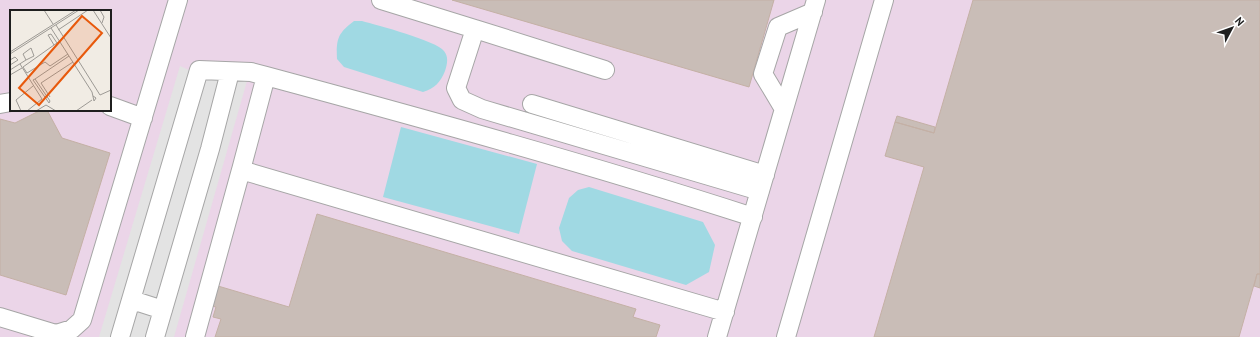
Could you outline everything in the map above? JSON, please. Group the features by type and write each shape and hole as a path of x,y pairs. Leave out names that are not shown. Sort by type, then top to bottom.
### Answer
{"lane":[{"path":"0,317 56,334 72,329 82,320 178,0"},
{"path":"380,0 605,70"},
{"path":"786,337 884,0"},
{"path":"717,337 814,6"},
{"path":"784,109 763,74 778,27 814,6"},
{"path":"475,29 456,88 462,100 482,109 763,183"},
{"path":"120,337 199,70 251,72 384,108 690,196 753,217"},
{"path":"154,337 210,149 230,72"},
{"path":"195,337 266,76"},
{"path":"0,104 10,102"},
{"path":"532,104 763,183"},
{"path":"111,106 143,118"},
{"path":"241,170 725,312"},
{"path":"132,300 163,310"}],"shaded area":[{"path":"0,0 1260,0 1260,337 0,337"},
{"path":"180,66 202,76 247,81 174,337 99,337"}],"water":[{"path":"354,21 362,21 393,30 419,38 439,47 446,53 447,58 446,69 441,79 434,87 423,92 344,67 337,59 338,41 344,29"},
{"path":"401,127 537,164 519,234 383,197"},
{"path":"589,187 703,222 715,245 709,272 686,285 572,251 562,241 559,228 569,198 578,190"}],"building":[{"path":"452,0 774,0 749,87"},
{"path":"973,0 1260,0 1260,274 1257,274 1239,337 874,337 924,167 885,156 895,122 934,133"},
{"path":"39,111 48,111 62,138 110,153 66,295 0,275 0,119 15,123"},
{"path":"897,116 935,127 934,133 895,122"},
{"path":"317,214 636,309 633,317 660,325 656,337 215,337 221,319 213,317 216,307 212,306 218,286 289,307"},
{"path":"1257,274 1260,274 1260,288 1254,286"}]}
